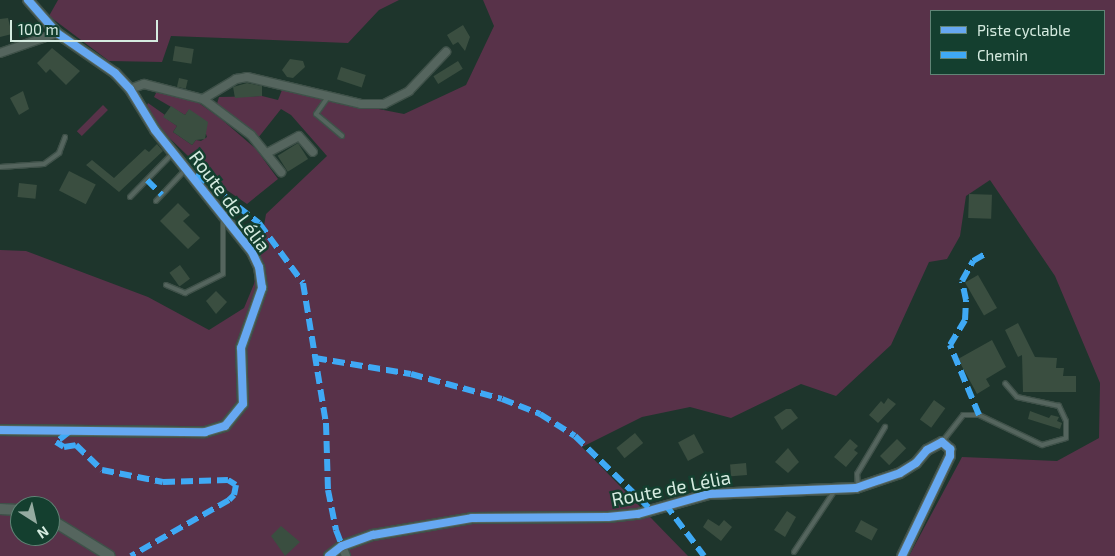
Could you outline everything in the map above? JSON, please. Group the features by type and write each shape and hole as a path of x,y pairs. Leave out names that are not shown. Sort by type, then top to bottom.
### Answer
{"street":[{"name":"Route de Lélia","path":"0,430 214,431 232,420 243,404 242,348 260,299 262,277 252,252 174,152 130,90 115,73 57,33 28,0"},
{"path":"0,54 57,33"},
{"path":"203,99 236,79 247,77 328,97 372,104 397,100 419,82 446,52"},
{"path":"130,90 144,84 203,99 251,136 281,172"},
{"path":"267,153 300,136 313,152"},
{"name":"Route de Lélia","path":"330,556 390,530 472,518 608,517 638,514 709,494 858,487 900,473 916,463 927,450 942,442"},
{"path":"902,556 950,456 950,449 942,442"},
{"path":"60,525 110,556"}],"lane":[{"path":"328,97 316,114 342,136"},
{"path":"0,167 44,164 59,153 65,137"},
{"path":"130,197 174,152"},
{"path":"156,201 187,169"},
{"path":"166,285 185,293 223,274 223,216"},
{"path":"942,442 963,416 981,415 1004,429 1042,445 1066,438 1066,421 1059,406 1017,397 1005,383"},
{"path":"858,487 857,474 885,427"},
{"path":"794,552 836,489"}],"shaded area":[{"path":"58,0 399,0 379,10 348,43 171,36 162,62 109,61 49,16"},
{"path":"483,0 1115,0 1115,556 909,556 962,457 1057,461 1099,438 1100,383 1055,276 990,180 966,196 960,236 947,259 929,262 891,345 836,396 801,384 731,418 690,407 642,417 582,447 688,556 0,556 0,250 26,251 148,297 209,330 244,308 254,284 266,214 327,156 291,115 281,109 258,138 216,107 219,97 262,96 278,100 282,90 404,114 466,85 494,26"},
{"path":"157,91 196,101 220,118 256,149 278,179 247,204 215,182 159,128 146,107 148,103 165,115 164,117 177,126 173,132 192,145 196,140 201,141 207,137 204,128 189,110 185,115 154,97"},
{"path":"103,105 108,110 82,136 77,131"}],"building":[{"path":"8,18 12,34 0,37 0,19"},
{"path":"463,25 470,37 465,51 458,42 453,45 447,35"},
{"path":"175,46 194,49 191,64 173,61"},
{"path":"52,48 80,71 66,85 50,69 46,73 37,63"},
{"path":"290,59 303,61 305,67 293,78 287,77 282,70"},
{"path":"458,61 463,69 438,84 433,76"},
{"path":"341,67 366,75 362,87 337,79"},
{"path":"179,78 188,80 186,89 177,87"},
{"path":"247,83 262,86 262,96 235,98 233,87"},
{"path":"23,91 29,109 19,115 10,98"},
{"path":"171,106 185,115 189,109 208,122 205,139 196,140 192,145 173,132 177,126 163,117"},
{"path":"298,143 308,159 288,172 278,156"},
{"path":"157,144 163,151 119,192 86,165 92,160 114,178 145,149 149,152"},
{"path":"69,171 96,185 86,204 59,191"},
{"path":"19,183 37,185 35,199 18,197"},
{"path":"969,194 992,195 991,219 968,218"},
{"path":"178,203 190,215 183,221 200,238 188,249 160,221"},
{"path":"180,265 190,279 179,286 169,273"},
{"path":"978,275 997,308 984,315 965,282"},
{"path":"216,291 227,302 216,314 206,301"},
{"path":"1018,323 1035,357 1057,358 1056,368 1064,368 1063,376 1076,376 1076,392 1023,392 1022,355 1018,357 1005,330"},
{"path":"992,340 1006,367 986,379 990,386 977,394 958,359"},
{"path":"888,398 896,404 878,423 869,415 881,401 884,404"},
{"path":"934,400 945,408 931,428 920,419"},
{"path":"786,409 791,409 798,418 782,430 774,417"},
{"path":"1030,411 1049,418 1051,415 1059,417 1057,421 1062,423 1060,429 1028,419"},
{"path":"635,433 643,443 625,458 616,448"},
{"path":"694,434 704,453 688,461 678,442"},
{"path":"850,439 858,446 854,450 858,453 846,467 834,457"},
{"path":"897,439 906,448 889,465 880,456"},
{"path":"788,448 799,462 788,473 775,462"},
{"path":"746,463 747,475 731,476 730,464"},
{"path":"787,511 796,517 785,537 774,530"},
{"path":"708,519 719,526 724,520 732,527 721,541 703,527"},
{"path":"861,520 878,529 872,540 855,531"},
{"path":"281,526 300,542 285,556 271,536"}],"marked path":[{"path":"196,174 259,223 303,283 326,423 328,490 336,530 342,546"},
{"path":"147,180 162,195"},
{"path":"979,415 950,345 965,320 966,300 962,281 973,261 985,254"},
{"path":"315,358 411,374 502,399 540,414 575,436 650,509"},
{"path":"69,432 56,442 64,447 76,445 102,470 163,482 228,480 236,485 234,495 229,500 131,556"},
{"path":"665,504 704,556"}],"cycle path":[{"path":"0,430 205,432 225,426 243,404 241,348 262,288 259,267 252,252 155,130 130,89 115,73 57,33 28,0"},
{"path":"329,556 342,546 373,535 472,518 608,517 638,514 709,494 856,488 900,473 916,463 927,450 942,442 950,449 950,456 902,556"}]}
